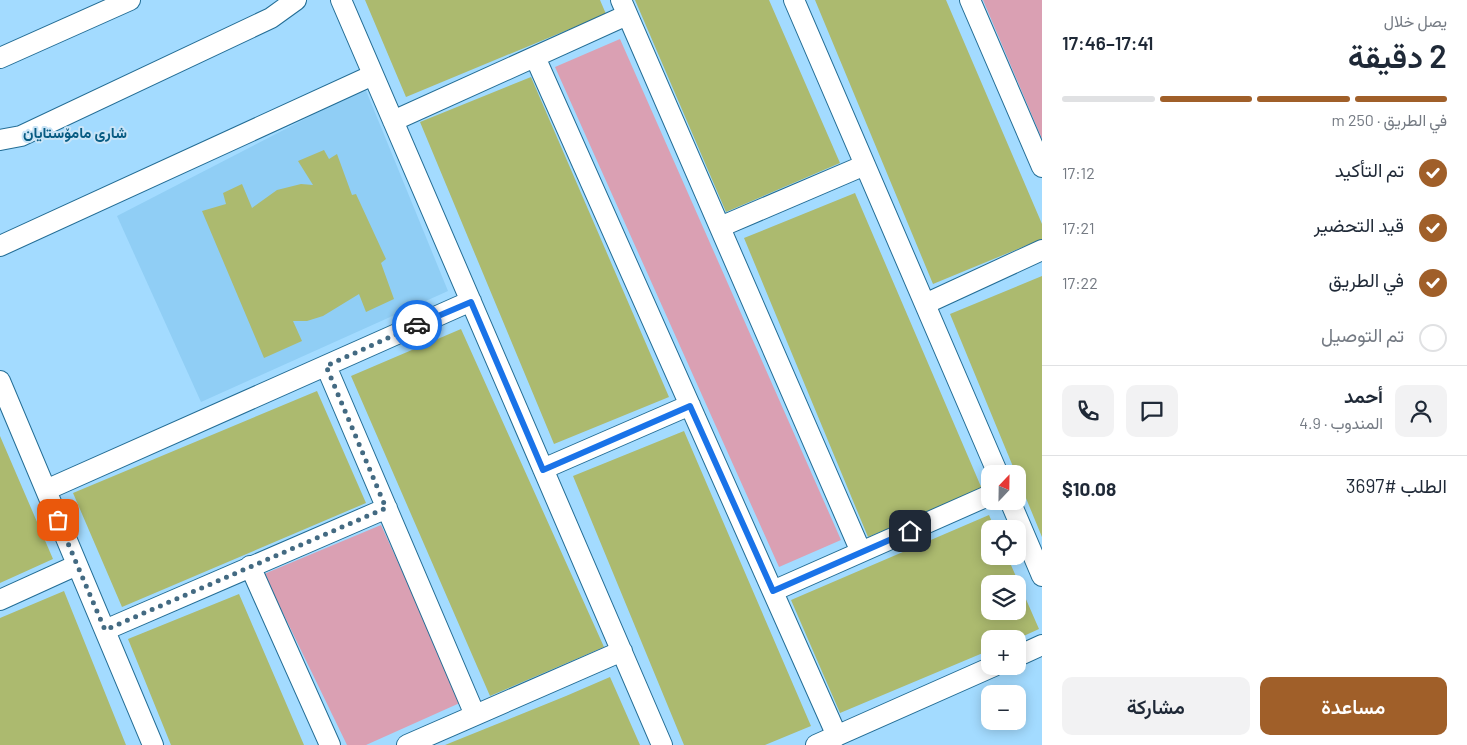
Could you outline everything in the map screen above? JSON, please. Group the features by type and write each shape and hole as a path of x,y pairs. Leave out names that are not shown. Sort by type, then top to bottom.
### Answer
{"street":[{"path":"0,58 130,0"},
{"path":"0,140 22,136 271,18 296,0"},
{"path":"341,0 662,745"},
{"path":"794,0 994,465"},
{"path":"970,0 1042,167"},
{"path":"393,121 535,57 624,7 861,552"},
{"path":"535,57 837,736"},
{"path":"0,246 373,74"},
{"path":"720,227 865,165"},
{"path":"925,304 1042,250"},
{"path":"46,490 471,302"},
{"path":"326,366 475,715"},
{"path":"0,381 153,745"},
{"path":"543,470 690,406"},
{"path":"773,591 981,499"},
{"path":"105,630 386,508"},
{"path":"1014,510 1042,576"},
{"path":"0,600 77,565"},
{"path":"250,566 330,745"},
{"path":"1026,652 1042,645"},
{"path":"407,745 622,652"},
{"path":"816,745 981,672"}],"shaded area":[{"path":"983,0 1042,0 1042,139"},
{"path":"620,39 841,540 779,567 555,67"},
{"path":"365,88 448,291 201,402 117,216"},
{"path":"381,525 462,702 366,745 347,745 264,574"}],"building":[{"path":"365,0 600,0 606,14 406,97"},
{"path":"635,0 769,0 840,163 726,212"},
{"path":"815,0 946,0 1042,224 1042,239 933,284"},
{"path":"531,77 669,397 554,444 420,122"},
{"path":"324,150 329,159 337,154 352,195 356,194 386,259 381,263 394,299 366,312 359,294 323,316 307,321 293,321 302,341 264,358 202,211 226,204 223,193 242,184 252,208 277,190 301,184 313,185 298,161"},
{"path":"855,193 981,489 868,537 744,238"},
{"path":"1042,276 1042,537 1026,498 1026,465 1012,465 950,314"},
{"path":"461,329 604,647 490,696 351,376"},
{"path":"317,391 366,503 122,607 73,493"},
{"path":"684,431 811,726 765,745 684,745 573,476"},
{"path":"0,436 53,559 0,583"},
{"path":"989,515 991,520 981,520 981,565 1011,565 1015,575 981,575 981,620 1026,620 1026,599 1039,629 1026,635 1026,630 981,630 981,654 840,713 791,600"},
{"path":"64,591 126,745 0,745 0,618"},
{"path":"239,594 304,745 171,745 128,639"},
{"path":"610,677 640,745 445,745 566,696"}],"way so far":[{"path":"58,520 105,630 386,508 326,366 417,325"}],"district":[{"name":"شاری مامۆستایان","path":"75,133"}],"route":[{"path":"417,325 471,302 543,470 690,406 773,591 910,531"}]}
